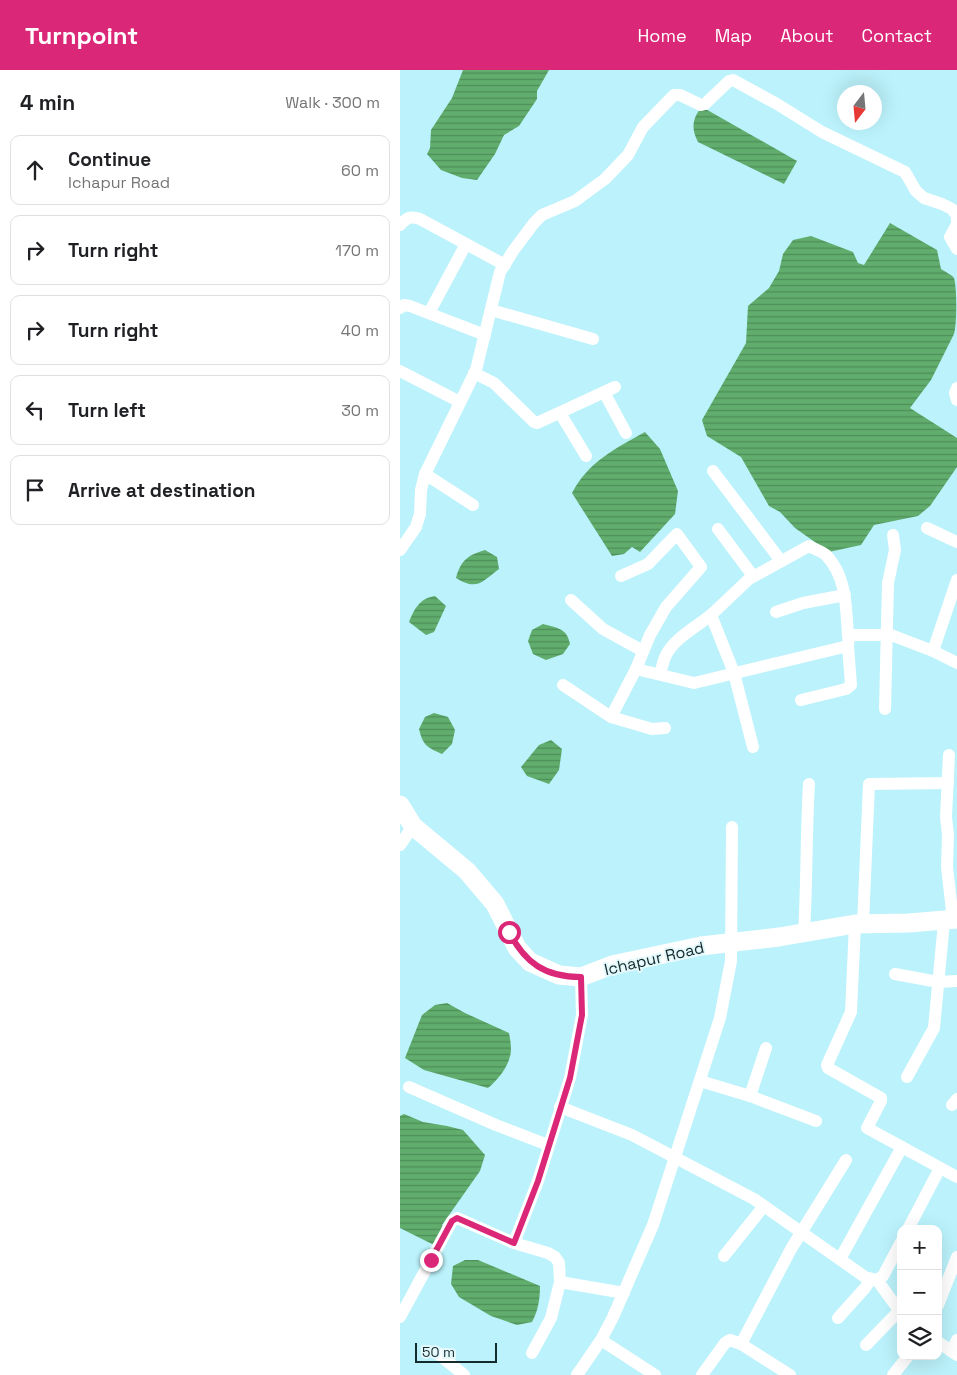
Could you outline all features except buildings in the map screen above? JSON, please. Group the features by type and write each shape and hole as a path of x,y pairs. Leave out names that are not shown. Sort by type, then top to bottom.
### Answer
{"street":[{"path":"400,550 416,527 420,514 421,490 425,474 474,373 486,335 500,272 534,223 542,216 575,201 605,179 628,155 642,127 674,96 680,95 705,104 730,80 777,104 822,132 905,172 916,191 924,198 952,209 957,216 957,224 950,237 957,249"},
{"path":"400,224 412,217 420,220 505,265"},
{"path":"429,313 466,244"},
{"path":"400,308 404,305 486,335"},
{"path":"491,310 594,339"},
{"path":"400,371 460,402"},
{"path":"474,373 494,383 534,422 544,421 610,389 626,433"},
{"path":"957,388 955,393 957,400"},
{"path":"560,413 586,456"},
{"path":"713,472 780,561"},
{"path":"425,474 473,505"},
{"path":"927,528 957,542"},
{"path":"718,529 753,576"},
{"path":"610,716 636,669 650,635 666,607 701,567 676,534 648,564 621,576"},
{"path":"885,709 888,583 895,550 893,535"},
{"path":"660,674 664,657 669,649 680,638 711,615 736,589 753,576 809,546 825,554 840,575 845,595 852,685 846,689 801,700"},
{"path":"933,651 957,580"},
{"path":"776,612 803,603 845,595"},
{"path":"571,600 603,629 643,651"},
{"path":"711,615 734,673 754,747"},
{"path":"636,669 694,682 734,673 848,641 886,634 933,651 957,663"},
{"path":"563,685 610,716 652,729 665,728"},
{"path":"907,1077 934,1028 938,982 951,920 947,867 948,755"},
{"path":"948,782 869,784 851,1012 827,1065 828,1068 881,1098 882,1101 867,1128 957,1177"},
{"path":"804,932 809,784"},
{"name":"Ichapur Road","path":"400,805 413,826 467,871 495,904 517,948 530,962 559,974 581,977 612,965 702,946 859,924 951,920"},
{"path":"400,845 413,826"},
{"path":"580,1374 613,1317 653,1225 720,1018 731,961 732,827"},
{"path":"895,974 938,982 957,981"},
{"path":"514,1243 529,1207 570,1078 582,1015 581,977"},
{"path":"750,1096 766,1048"},
{"path":"700,1081 750,1096 816,1121"},
{"path":"409,1086 496,1125 548,1145"},
{"path":"560,1107 632,1135 754,1199 865,1277 874,1280 897,1308"},
{"path":"840,1259 902,1147"},
{"path":"741,1344 790,1249 846,1160"},
{"path":"910,1225 940,1168"},
{"path":"724,1256 764,1206"},
{"path":"400,1318 404,1302 452,1221 455,1218 461,1219 514,1243 548,1253 555,1257 559,1263 560,1282 551,1318 532,1353"},
{"path":"838,1318 874,1280 883,1276 897,1250"},
{"path":"942,1295 957,1257"},
{"path":"560,1282 624,1293"},
{"path":"866,1345 897,1315"},
{"path":"601,1340 655,1375"},
{"path":"702,1375 725,1343 730,1340 741,1344 790,1375"},
{"path":"942,1344 955,1349"},
{"path":"436,1352 464,1375"},
{"path":"893,1375 905,1360"}],"shaded area":[{"path":"463,70 549,70 537,91 537,99 519,126 504,135 495,154 477,180 462,178 441,170 427,154 430,148 431,130 452,98"},
{"path":"702,107 797,161 784,184 698,142 694,133 694,119"},
{"path":"890,223 937,250 941,269 954,278 956,322 954,334 931,380 910,408 957,438 957,467 930,506 918,516 874,525 861,545 829,552 795,528 780,512 769,506 741,457 707,436 702,420 746,343 748,306 769,288 779,271 783,254 793,240 811,236 853,252 858,263 864,265"},
{"path":"645,432 660,449 678,491 675,514 640,552 632,547 624,554 612,556 572,493 594,464 613,450"},
{"path":"485,550 497,557 499,569 479,583 469,584 456,578 460,567 466,559"},
{"path":"435,596 446,606 434,632 426,635 409,622 418,605 425,599"},
{"path":"543,624 564,632 570,644 563,654 546,660 533,654 528,641 532,630"},
{"path":"434,713 448,717 455,730 452,744 442,754 426,745 419,729 425,717"},
{"path":"551,740 562,749 559,770 549,784 527,776 521,767 539,745"},
{"path":"447,1003 509,1033 511,1050 509,1061 500,1076 488,1088 424,1070 405,1058 422,1015 435,1005"},
{"path":"404,1114 423,1122 463,1130 485,1155 480,1171 442,1225 446,1232 436,1246 400,1228 400,1116"},
{"path":"465,1260 478,1260 540,1286 536,1314 532,1322 517,1325 491,1316 459,1297 451,1284 453,1266"}],"route":[{"path":"431,1260 455,1218 514,1243 538,1181 570,1078 582,1015 581,977 571,977 548,971 530,962 517,948 509,932"}]}
